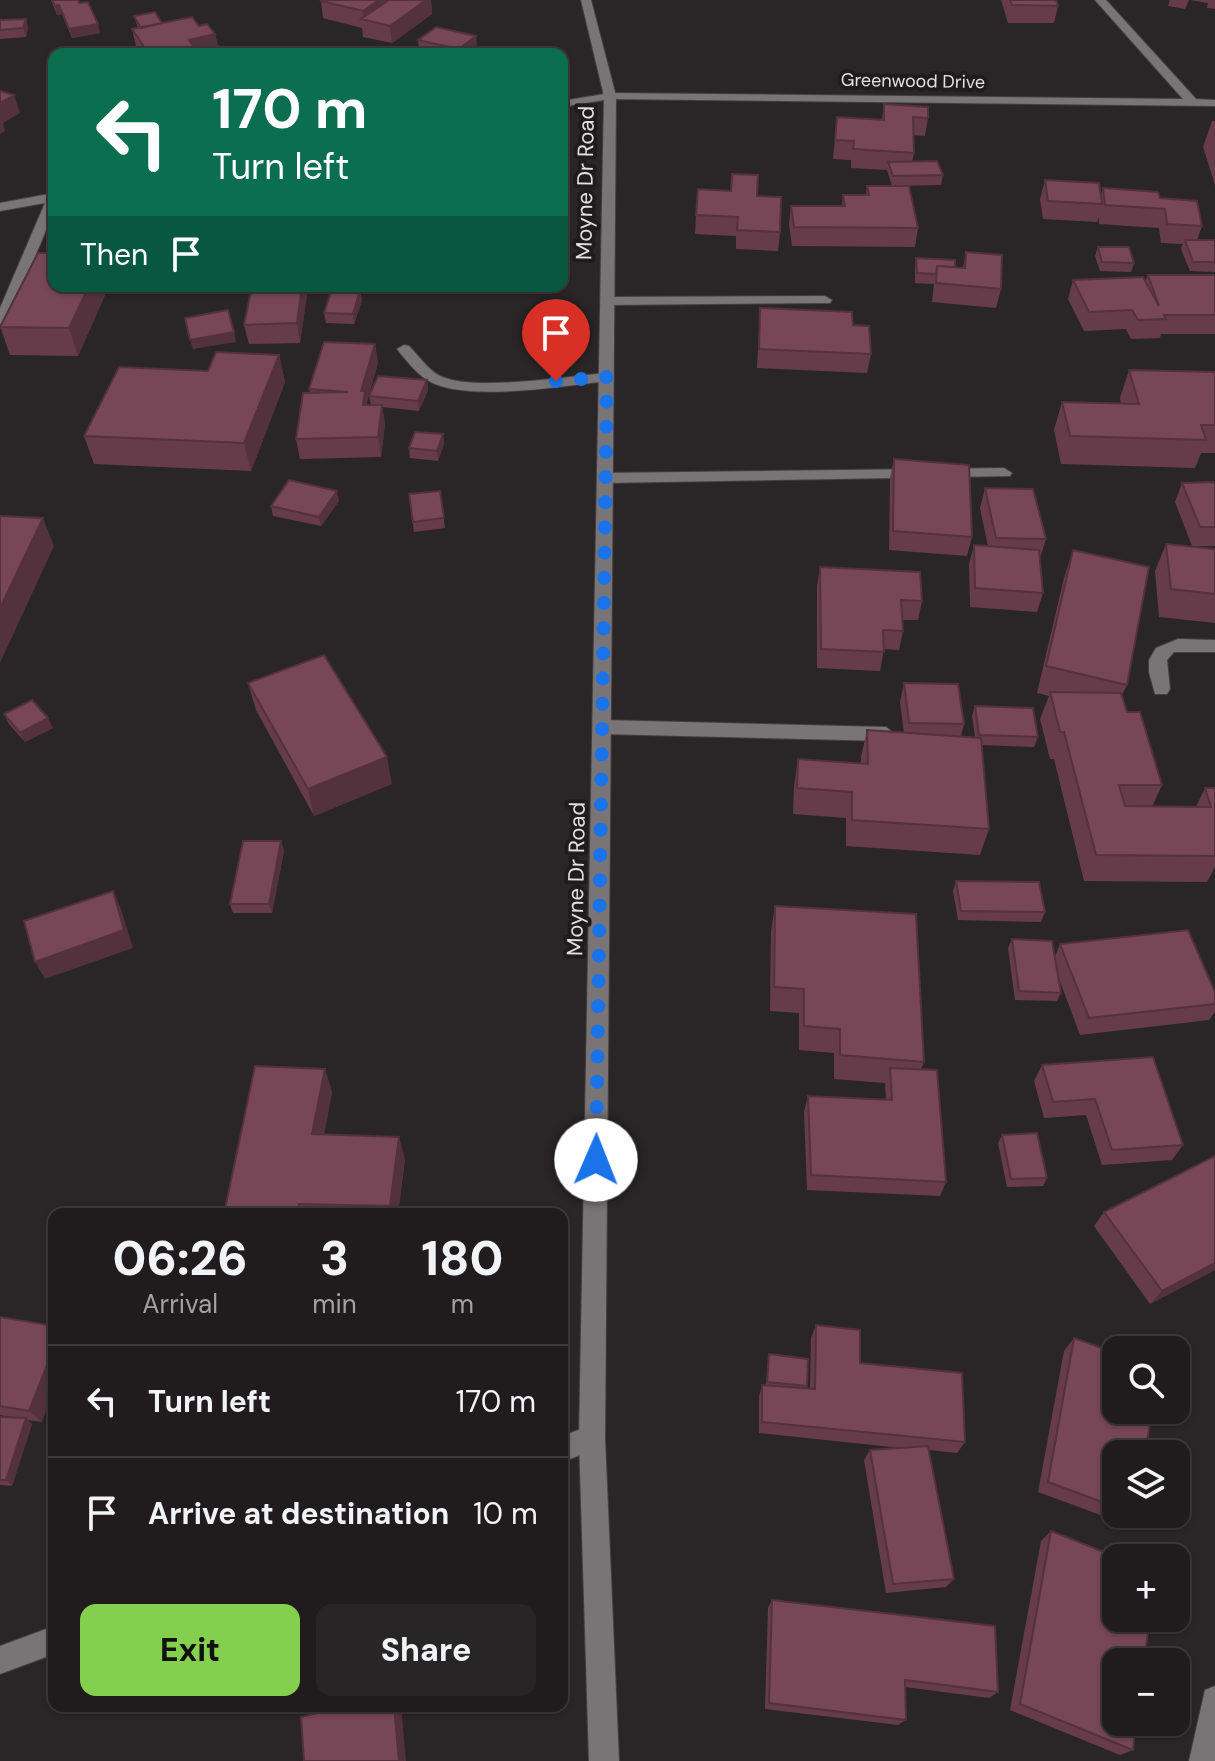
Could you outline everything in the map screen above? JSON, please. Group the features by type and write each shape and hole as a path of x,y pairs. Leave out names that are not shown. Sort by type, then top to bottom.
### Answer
{"street":[{"name":"Moyne Dr Road","path":"586,0 610,96 592,1438 604,1761"},
{"path":"1100,0 1193,103"},
{"name":"Greenwood Drive","path":"568,103 610,96 1215,103"},
{"path":"0,207 48,199"},
{"path":"0,324 48,212"},
{"path":"608,301 825,300"},
{"path":"404,349 434,379 448,384 475,386 607,377"},
{"path":"605,478 1004,473"},
{"path":"1161,689 1156,669 1161,653 1175,643 1215,646"},
{"path":"602,727 886,734"},
{"path":"568,1447 592,1438"},
{"path":"0,1660 48,1642"},
{"path":"1204,1761 1215,1700"}],"building":[{"path":"52,0 88,2 98,24 69,29 59,5 55,6"},
{"path":"322,0 379,0 363,11"},
{"path":"389,0 426,0 390,26 361,19"},
{"path":"1010,0 1056,0 1058,6 1012,5"},
{"path":"155,12 162,23 141,28 134,16"},
{"path":"192,17 199,26 207,24 215,34 189,40 195,48 145,48 132,29"},
{"path":"26,19 23,28 0,30 0,20"},
{"path":"436,27 476,36 460,48 418,40"},
{"path":"0,91 14,95 0,103"},
{"path":"884,104 928,107 928,118 913,117 914,153 853,149 854,141 835,140 837,117 884,120"},
{"path":"937,161 943,175 893,176 888,162"},
{"path":"732,174 758,175 757,196 781,197 780,232 737,230 738,217 696,215 698,189 731,191"},
{"path":"1045,180 1099,183 1102,204 1048,201"},
{"path":"867,186 909,186 918,228 794,227 791,206 845,206 843,195 869,195"},
{"path":"1103,188 1158,192 1160,198 1197,201 1202,226 1167,224 1165,209 1105,205"},
{"path":"1185,240 1215,240 1215,262 1193,262"},
{"path":"1098,247 1129,247 1134,263 1102,262"},
{"path":"966,252 1002,255 1001,289 936,283 937,266 965,268"},
{"path":"38,253 48,253 48,292 86,292 69,328 0,327"},
{"path":"916,258 955,260 955,267 937,266 936,274 917,273"},
{"path":"1148,275 1215,275 1215,315 1164,315 1166,319 1138,320 1132,310 1089,312 1073,280 1143,277 1159,306"},
{"path":"251,292 301,292 297,323 244,325"},
{"path":"331,292 359,292 353,314 324,313"},
{"path":"760,308 852,312 853,325 869,326 871,354 759,349"},
{"path":"228,310 234,332 190,340 185,318"},
{"path":"324,342 375,344 361,391 365,391 363,405 382,405 378,437 296,439 303,393 348,392 309,389"},
{"path":"216,352 279,355 244,443 84,436 119,367 208,371"},
{"path":"1129,370 1215,372 1215,425 1201,425 1206,440 1070,436 1062,402 1139,404"},
{"path":"378,376 427,380 418,401 369,396"},
{"path":"415,432 443,434 437,451 409,448"},
{"path":"894,459 969,465 972,537 893,531"},
{"path":"289,480 337,491 319,517 271,506"},
{"path":"1215,482 1215,527 1200,527 1182,483"},
{"path":"985,488 1033,489 1046,539 996,538"},
{"path":"440,491 444,518 413,522 409,494"},
{"path":"0,516 43,518 0,608"},
{"path":"1166,544 1215,549 1215,594 1171,589"},
{"path":"974,545 1039,550 1043,593 975,588"},
{"path":"1073,550 1149,567 1127,685 1046,666"},
{"path":"820,567 920,572 922,601 901,600 903,631 883,630 884,652 821,649"},
{"path":"324,655 387,757 308,789 248,683"},
{"path":"904,683 958,684 964,724 909,723"},
{"path":"1050,692 1121,693 1127,712 1140,712 1162,785 1119,785 1125,806 1211,807 1205,788 1215,788 1215,856 1096,855 1064,732 1060,732"},
{"path":"32,700 48,718 20,733 4,714"},
{"path":"975,706 1033,708 1038,737 979,735"},
{"path":"867,730 981,738 989,829 852,820 852,792 797,788 798,759 868,764"},
{"path":"243,841 281,841 269,904 230,904"},
{"path":"956,881 1039,882 1045,912 961,911"},
{"path":"113,891 124,930 35,962 24,921"},
{"path":"775,906 916,914 924,1062 840,1055 840,1029 804,1026 804,989 774,987"},
{"path":"1188,930 1215,992 1215,1004 1089,1018 1060,944"},
{"path":"1012,939 1052,941 1061,993 1019,991"},
{"path":"1153,1057 1183,1145 1112,1150 1095,1099 1053,1102 1042,1065"},
{"path":"255,1066 325,1069 312,1134 399,1137 390,1206 299,1204 298,1208 225,1208"},
{"path":"890,1068 937,1070 946,1182 811,1175 808,1096 892,1100"},
{"path":"1037,1133 1047,1178 1011,1179 1002,1135"},
{"path":"1215,1156 1215,1263 1162,1291 1104,1212"},
{"path":"0,1317 48,1325 48,1362 29,1411 0,1406"},
{"path":"816,1325 860,1330 860,1363 962,1373 965,1442 762,1422 762,1385 815,1389"},
{"path":"1074,1338 1102,1348 1102,1424 1150,1424 1147,1440 1102,1440 1102,1502 1048,1482"},
{"path":"769,1354 808,1359 807,1386 767,1382"},
{"path":"0,1417 26,1418 6,1480 0,1480"},
{"path":"928,1446 954,1579 893,1584 870,1450"},
{"path":"1051,1531 1102,1551 1102,1632 1148,1632 1146,1648 1102,1648 1102,1736 1134,1736 1133,1750 1020,1704"},
{"path":"772,1600 995,1626 998,1692 905,1680 906,1720 769,1703"},
{"path":"322,1712 395,1712 399,1761 304,1761 301,1717"}],"route":[{"path":"556,381 607,377 596,1160"}]}
